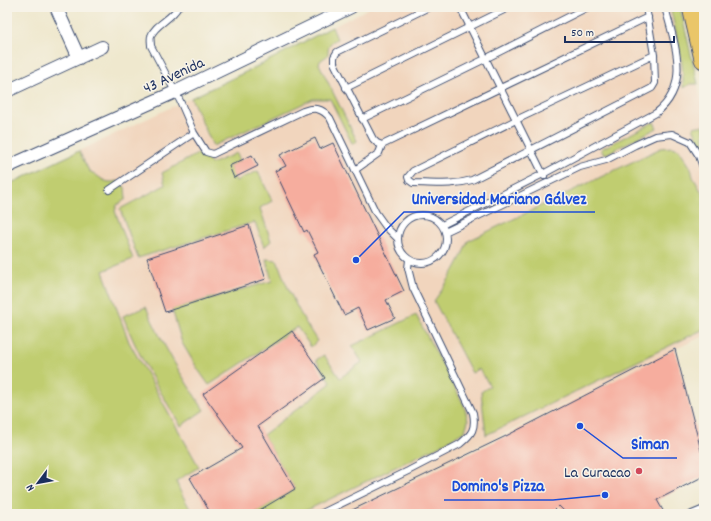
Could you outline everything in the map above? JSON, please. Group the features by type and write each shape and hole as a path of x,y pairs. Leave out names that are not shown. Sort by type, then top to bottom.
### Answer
{"highway":[{"path":"692,7 704,59"}],"street":[{"path":"56,7 79,58"},
{"name":"43 Avenida","path":"7,167 174,92 351,7"},
{"path":"7,91 102,47"}],"lane":[{"path":"178,7 175,13 155,29 151,35 151,46 194,133 206,152 213,154 303,111 311,108 319,109 325,112 330,118 376,213 386,227 397,238 401,250 409,260 425,263 436,257 444,248 446,240 442,225 436,219 422,214 414,215 408,218 402,224 397,238"},
{"path":"382,145 373,139 334,63 334,57 337,52 429,7"},
{"path":"460,7 547,183"},
{"path":"346,88 510,7"},
{"path":"362,118 485,59 588,7"},
{"path":"646,7 654,56 655,83 652,88 530,149 472,180 458,184 413,183 409,180 408,177 413,171 516,120 654,56"},
{"path":"442,225 543,174 656,113 667,103 673,91 678,71 678,57 665,7"},
{"path":"354,170 379,153 382,145 648,17"},
{"path":"108,190 194,133"},
{"path":"445,232 580,167 606,160 655,136 672,134 690,142 699,156 704,170"},
{"path":"320,514 401,475 460,444 472,431 475,423 473,413 413,288 409,272 409,260"},
{"path":"692,514 704,509"}],"shaded area":[{"path":"371,7 680,7 704,112 704,336 343,514 7,514 7,185 252,69"}],"green space":[{"path":"670,7 680,7 698,84 691,84 683,88 681,57"},
{"path":"332,27 337,39 331,43 328,55 320,61 319,64 357,141 355,143 352,143 330,99 313,99 213,146 191,98 254,68"},
{"path":"654,122 657,128 604,155 601,149"},
{"path":"704,125 704,155 693,127"},
{"path":"672,147 679,149 691,168 693,177 704,196 704,329 486,435 481,392 490,386 479,369 472,373 434,301 453,272 468,241 661,148"},
{"path":"79,151 89,171 105,181 117,181 125,187 126,199 117,205 115,211 133,259 103,271 129,342 199,467 176,481 193,514 7,514 7,185"},
{"path":"203,151 211,164 237,153 240,161 229,166 236,181 258,171 272,201 260,208 271,241 264,247 255,222 138,258 120,209 165,185 162,173"},
{"path":"266,259 277,260 294,302 317,341 311,347 297,327 209,385 182,343 172,309 272,281"},
{"path":"146,307 173,360 204,410 181,426 142,359 123,316"},
{"path":"416,315 464,405 468,421 465,431 441,445 299,514 257,514 256,512 295,489 263,435 331,383 316,360 324,355 340,378 362,362 352,346"}],"building":[{"path":"315,138 320,149 333,143 404,291 386,300 395,318 368,330 358,308 344,315 314,254 318,252 307,230 304,232 275,171 286,166 280,155"},
{"path":"252,155 258,166 234,178 229,166"},
{"path":"249,225 266,279 165,312 147,258"},
{"path":"292,331 325,378 258,426 295,489 253,514 211,514 190,478 242,448 203,394"},
{"path":"675,349 704,462 704,476 657,500 665,514 567,514 559,506 551,514 344,514 506,436"}],"place":[{"name":"Universidad Mariano Gálvez","path":"356,260"},
{"name":"Siman","path":"580,426"},
{"name":"La Curacao","path":"639,471"},
{"name":"Domino's Pizza","path":"605,495"}]}
